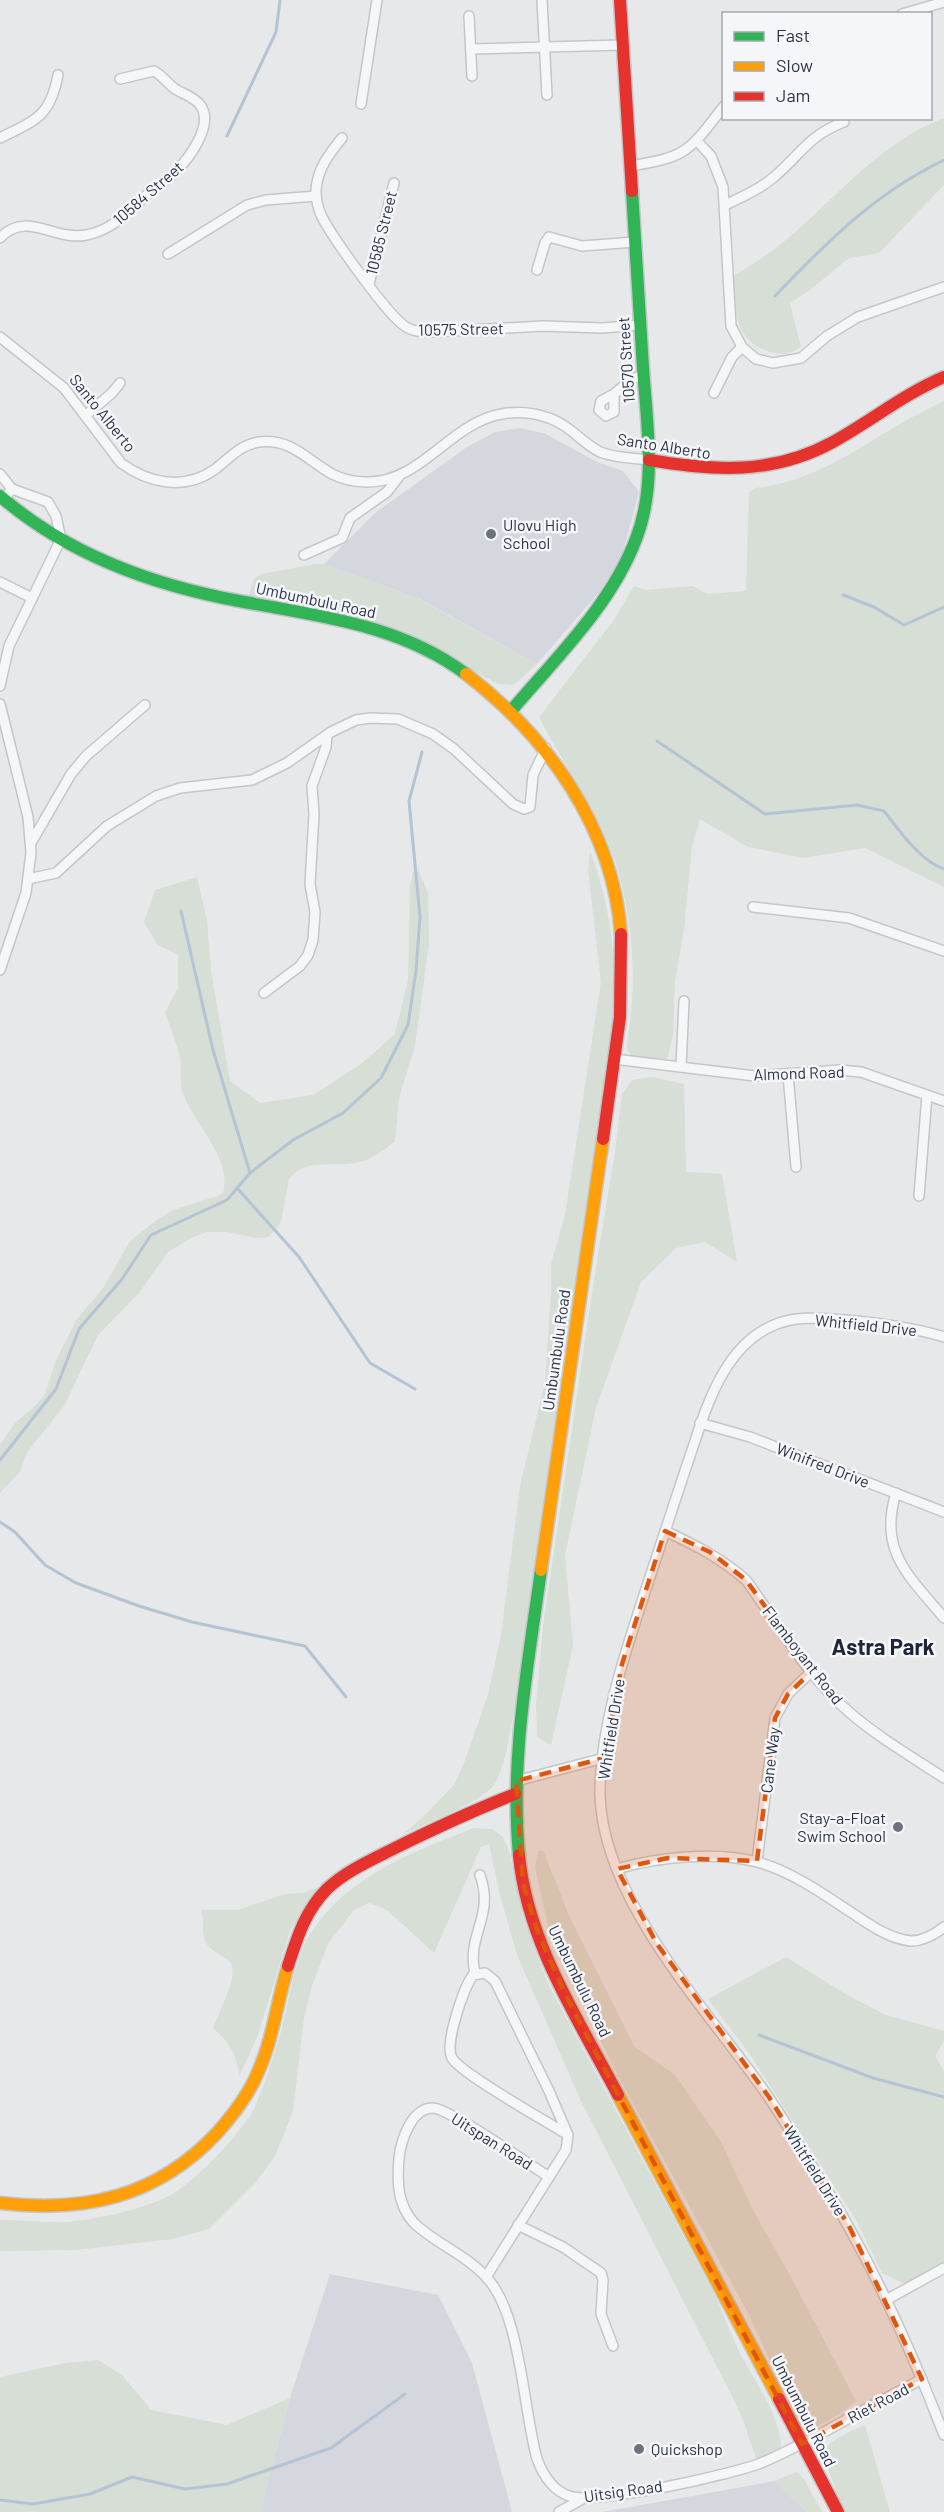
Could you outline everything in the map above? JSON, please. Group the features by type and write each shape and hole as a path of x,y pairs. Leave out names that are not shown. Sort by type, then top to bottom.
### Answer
{"main road":[{"name":"10570 Street","path":"511,711 615,583 626,565 645,510 649,460 620,0"},
{"name":"Santo Alberto","path":"649,460 723,471 775,465 832,443 912,391 944,377"},
{"name":"Umbumbulu Road","path":"2,498 61,539 119,567 169,584 219,597 344,620 401,638 461,671 511,711 546,748 561,768 597,838 614,893 622,955 620,1017 521,1712 515,1794 523,1883 551,1966 838,2512"},
{"path":"0,2203 42,2207 94,2204 145,2188 193,2158 213,2140 233,2114 259,2071 299,1930 310,1910 326,1890 362,1863 470,1811 515,1794"}],"street":[{"path":"361,105 377,0"},
{"path":"542,0 547,95"},
{"path":"909,12 944,2"},
{"path":"469,16 472,76"},
{"path":"471,49 623,45"},
{"name":"10584 Street","path":"0,238 12,228 29,224 69,235 86,235 105,228 120,221 185,161 203,130 205,117 202,107 154,71 120,79"},
{"path":"0,138 43,113 50,103 57,75"},
{"path":"630,166 673,158 697,141 722,107"},
{"path":"725,205 767,182 814,137 844,122"},
{"path":"168,254 248,205 266,200 316,196 321,166 342,138"},
{"path":"697,141 717,166 725,205 731,326 742,347 756,359 765,362 790,362 801,358 826,336 858,317 944,287"},
{"name":"10585 Street","path":"369,284 394,183"},
{"name":"10575 Street","path":"316,196 325,223 395,318 406,327 419,332 543,326 602,328 640,325"},
{"path":"537,270 549,237 582,246 635,243"},
{"name":"Santo Alberto","path":"0,337 64,388 121,463 154,481 182,483 204,476 242,448 260,442 283,443 332,474 352,480 382,481 401,474 475,424 490,417 516,412 542,417 563,425 602,452 649,460"},
{"path":"714,393 732,357 742,347"},
{"path":"614,394 631,380 644,374"},
{"path":"86,415 120,383"},
{"path":"0,474 12,489 48,502 56,516 61,539 9,646 0,686"},
{"path":"304,555 342,538 350,519 387,492 401,474"},
{"path":"2,498 12,489"},
{"path":"0,582 32,598"},
{"path":"0,704 28,817 31,843 28,879 18,922 0,970"},
{"path":"31,843 71,774 86,756 145,705"},
{"path":"28,879 56,873 107,826 156,796 180,788 252,780 287,763 327,735 356,720 398,719 412,723 433,734 454,749 513,804 524,809 530,807 533,776 546,748"},
{"path":"264,993 300,966 308,955 313,940 315,912 310,884 314,814 312,786 326,747 327,735"},
{"path":"753,907 849,918 944,951"},
{"path":"681,1067 684,1001"},
{"name":"Almond Road","path":"614,1059 740,1075 763,1076 840,1070 861,1072 944,1101"},
{"path":"789,1074 796,1167"},
{"path":"919,1196 927,1095"},
{"name":"Whitfield Drive","path":"944,1336 921,1330 856,1321 816,1318 786,1321 766,1328 745,1344 730,1360 719,1378 700,1423 622,1664 604,1758 600,1792 617,1869 657,1944 769,2097 849,2226 922,2379 944,2435"},
{"name":"Winifred Drive","path":"700,1423 750,1437 944,1512"},
{"path":"896,1493 891,1508 890,1525 890,1536 894,1549 903,1567 944,1618"},
{"name":"Flamboyant Road","path":"665,1531 710,1552 746,1580 812,1671 848,1711 944,1778"},
{"name":"Cane Way","path":"757,1861 775,1718 788,1694 812,1671"},
{"path":"516,1781 604,1758"},
{"path":"617,1869 668,1858 708,1856 757,1861 795,1878 876,1928 902,1940 919,1940 944,1928"},
{"path":"480,1875 486,1898 472,1954 475,1973 470,1979 453,2026 450,2039 451,2056 458,2065 568,2135"},
{"path":"475,1973 484,1973 495,1981 560,2113 568,2135"},
{"name":"Uitspan Road","path":"505,2309 486,2277 417,2227 407,2213 400,2197 397,2181 400,2149 406,2129 421,2113 428,2109 438,2109 459,2119 549,2177 566,2150 568,2135"},
{"path":"486,2277 549,2177"},
{"path":"518,2225 563,2247 601,2273 603,2280 601,2314 613,2346"},
{"path":"886,2300 944,2268"},
{"name":"Uitsig Road","path":"505,2309 515,2344 532,2441 541,2471 557,2489 567,2496 584,2498 609,2496 724,2474 760,2464 801,2444"},
{"name":"Riet Road","path":"801,2444 922,2379"},
{"path":"559,2512 584,2498"}],"highlighted area":[{"path":"665,1531 710,1552 746,1580 812,1671 788,1694 775,1718 757,1861 668,1858 617,1869 657,1944 769,2097 849,2226 922,2379 802,2444 565,1994 537,1930 523,1883 516,1781 604,1758 622,1664"}],"shaded area":[{"path":"944,118 944,185 879,253 849,258 790,303 801,347 792,352 779,354 754,345 741,329 738,320 734,276 776,248 856,176 897,143"},
{"path":"944,401 944,887 865,848 803,858 748,847 700,819 692,846 684,929 675,982 673,1036 667,1059 633,1057 627,1049 632,994 632,954 628,915 620,876 598,821 539,717 614,620 634,586 646,590 693,586 707,594 746,591 749,493 755,488 794,480 830,465"},
{"name":"Ulovu High School","path":"520,428 546,434 597,462 623,471 639,492 622,555 601,590 537,664 420,599 324,564 375,513 467,447 495,432"},
{"path":"324,564 417,598 537,664 512,685 498,684 430,647 253,600 249,595 254,579 261,574"},
{"path":"590,851 607,910 613,950 615,1011 516,1701 506,1754 495,1783 489,1790 453,1812 402,1835 454,1785 488,1695 501,1635 520,1486 545,1383 551,1264 565,1215 601,982 588,870"},
{"path":"415,864 428,892 429,944 415,1046 399,1098 395,1141 371,1158 360,1162 311,1166 295,1172 289,1179 281,1221 268,1237 256,1238 228,1232 207,1232 189,1239 168,1252 139,1293 98,1335 64,1406 27,1452 20,1472 0,1493 0,1445 15,1423 45,1394 56,1360 77,1319 103,1288 130,1241 173,1210 223,1193 222,1166 217,1153 182,1090 180,1057 165,1012 178,988 178,955 158,945 144,922 155,890 197,877 207,920 211,971 230,1081 260,1103 313,1095 361,1064 395,1034 408,980 410,887"},
{"path":"653,1077 684,1084 686,1172 722,1174 737,1262 705,1242 676,1248 641,1282 596,1408 565,1555 573,1645 551,1745 537,1737 536,1705 543,1626 622,1094 632,1080"},
{"path":"474,1828 492,1829 503,1837 510,1854 523,1917 548,1984 716,2297 738,2349 770,2408 776,2421 781,2447 774,2454 757,2461 732,2396 581,2101 517,1955 500,1895 489,1844 481,1847 434,1953 387,1910 369,1903 354,1910 328,1944 312,1986 304,2018 293,2111 275,2156 256,2182 209,2229 172,2239 76,2250 0,2251 0,2220 68,2222 109,2215 154,2203 177,2191 197,2175 226,2147 254,2109 278,2043 300,1955 312,1931 327,1911 364,1880 384,1867"},
{"path":"543,1850 571,1920 634,2046 675,2075 721,2142 754,2212 856,2401 843,2412 815,2428 806,2424 781,2384 748,2313 618,2076 551,1940 535,1867 538,1851"},
{"path":"318,1887 290,1931 258,2035 239,2077 232,2050 213,2028 230,1984 232,1968 230,1962 210,1948 205,1941 201,1910 238,1910 285,1894 303,1893"},
{"path":"786,1957 847,1995 886,2015 944,2031 944,2041 935,2056 944,2071 944,2262 905,2284 882,2273 856,2220 749,2053 708,1999"},
{"path":"330,2274 438,2295 472,2363 512,2512 260,2512 290,2398"},
{"path":"98,2360 122,2375 151,2410 227,2425 290,2398 260,2512 0,2512 0,2377 66,2363"},
{"path":"865,2425 890,2512 844,2512 823,2455 835,2440"},
{"path":"797,2472 804,2479 822,2512 807,2512 774,2481"},
{"path":"774,2481 807,2512 602,2512 737,2488"}],"waterway":[{"path":"227,136 276,32 280,0"},
{"path":"775,296 833,238 874,203 919,173 944,160"},
{"path":"843,595 874,607 904,625 944,607"},
{"path":"657,741 765,814 857,805 884,811 918,852 944,869"},
{"path":"0,1460 56,1389 79,1329 122,1279 151,1235 227,1200 250,1173 293,1140 343,1113 381,1078 408,1025 416,971 420,917 409,801 422,752"},
{"path":"181,911 213,1050 250,1173"},
{"path":"237,1188 299,1257 370,1363 415,1389"},
{"path":"0,1522 15,1532 45,1565 76,1583 192,1622 305,1646 346,1697"},
{"path":"759,2035 873,2078 944,2097"},
{"path":"0,2500 33,2504 90,2494 132,2477 185,2489 227,2484 331,2448 405,2394"}],"traffic: fast":[{"path":"511,711 581,630 612,586 636,539 647,498 648,433 632,191"},
{"path":"0,496 53,535 112,564 143,576 207,594 357,624 413,644 440,657 466,674"},
{"path":"519,1855 517,1819 519,1748 541,1570"}],"traffic: slow":[{"path":"466,674 524,726 571,788 590,822 605,858 615,895 621,934"},
{"path":"541,1570 603,1139"},
{"path":"0,2203 61,2205 118,2196 144,2186 170,2172 194,2155 229,2119 254,2080 267,2046 288,1966"},
{"path":"618,2095 779,2399"}],"traffic: jam":[{"path":"620,0 632,191"},
{"path":"649,460 720,468 743,468 788,460 811,453 833,442 915,391 944,377"},
{"path":"603,1139 620,1017 621,934"},
{"path":"288,1966 307,1916 319,1897 341,1877 364,1863 420,1836 515,1794"},
{"path":"519,1855 532,1919 543,1949 571,2009 618,2095"},
{"path":"779,2399 838,2512"}],"place":[{"name":"Ulovu High School","path":"491,534"},
{"name":"Stay-a-Float Swim School","path":"898,1827"},
{"name":"Quickshop","path":"639,2449"}],"district":[{"name":"Astra Park","path":"883,1647"}]}
